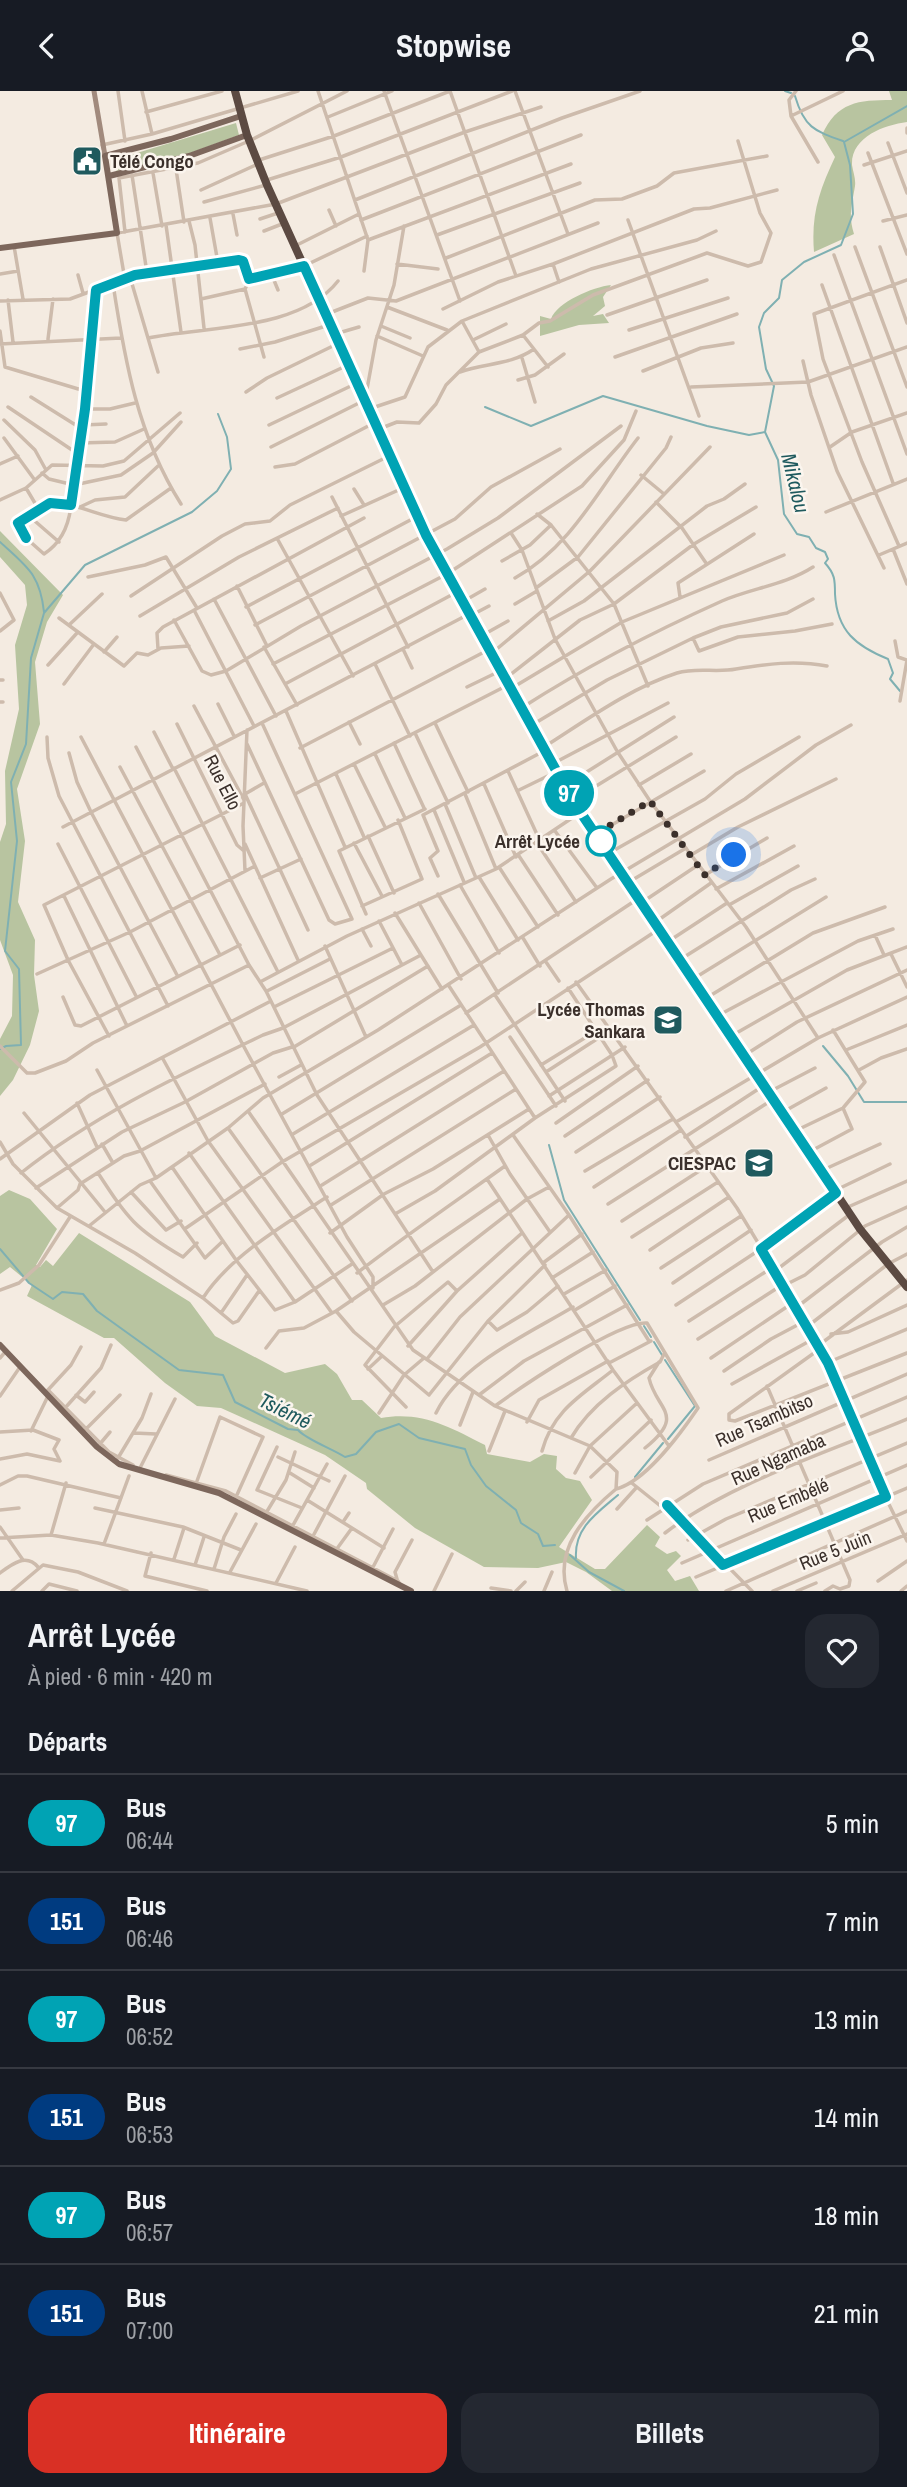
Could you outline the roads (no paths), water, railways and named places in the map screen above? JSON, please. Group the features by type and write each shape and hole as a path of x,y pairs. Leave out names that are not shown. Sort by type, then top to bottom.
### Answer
{"highway":[{"path":"235,91 248,138 266,183 426,535 543,749 573,801 860,1229 906,1283"}],"main road":[{"path":"0,248 121,232 105,156 171,139 240,113"},
{"path":"109,176 248,138"},
{"path":"3,1348 99,1446 132,1470 203,1487 265,1514 411,1591"}],"street":[{"path":"94,91 105,156"},
{"path":"118,91 125,141"},
{"path":"142,91 152,134"},
{"path":"146,112 222,91"},
{"path":"102,145 240,113 298,91"},
{"path":"318,91 368,238 364,271"},
{"path":"125,280 117,182 120,177 176,169 347,91"},
{"path":"328,117 392,91"},
{"path":"201,190 257,162 334,136 450,91 516,276"},
{"path":"204,202 341,157 514,91 568,234"},
{"path":"355,200 530,130 640,91"},
{"path":"796,91 789,100 791,116 818,162"},
{"path":"791,116 843,91"},
{"path":"384,93 460,301"},
{"path":"260,219 278,208 348,178 465,132 541,107"},
{"path":"361,220 581,135"},
{"path":"275,467 295,464 377,426 397,422 418,423 458,373 479,352 523,335 539,323 550,321 593,295 707,253 748,266 761,262 771,233 760,213 738,141"},
{"path":"888,143 907,193"},
{"path":"864,165 907,151"},
{"path":"868,153 907,254"},
{"path":"446,258 595,200 622,199 657,186 674,173 766,156"},
{"path":"249,279 304,266 368,238 571,164"},
{"path":"176,169 198,265 204,328"},
{"path":"153,173 173,269 181,332"},
{"path":"132,176 146,273"},
{"path":"438,235 580,183"},
{"path":"443,309 489,285 634,234 694,209 710,208 777,190"},
{"path":"121,232 278,208"},
{"path":"329,210 336,226"},
{"path":"233,214 237,235"},
{"path":"295,245 359,214"},
{"path":"883,221 907,215"},
{"path":"210,218 218,263"},
{"path":"628,220 654,297 691,387 699,416"},
{"path":"264,231 284,223"},
{"path":"326,314 369,298 396,301 598,223"},
{"path":"367,404 377,336 389,300 404,226"},
{"path":"271,447 367,404 405,397 431,344 462,321 591,269 697,240 716,231"},
{"path":"14,245 23,299"},
{"path":"855,247 907,387"},
{"path":"880,247 907,323"},
{"path":"834,255 907,454"},
{"path":"0,301 70,299 146,273 242,260 249,279 245,289 264,357"},
{"path":"397,264 438,269"},
{"path":"553,264 560,282"},
{"path":"0,274 18,271"},
{"path":"271,273 278,290"},
{"path":"78,275 83,294"},
{"path":"130,277 158,372"},
{"path":"607,315 707,280"},
{"path":"899,546 874,490 830,375 814,314 907,280"},
{"path":"148,338 254,322 295,312 320,300 338,281"},
{"path":"113,284 121,338 144,429 158,466 181,504"},
{"path":"822,285 893,483"},
{"path":"201,299 245,289"},
{"path":"96,290 85,409 78,454 77,465 71,505 69,519 59,542 41,554 17,525 50,503 71,505 80,507 126,520 171,488"},
{"path":"629,330 728,298"},
{"path":"47,340 54,299"},
{"path":"8,300 13,342"},
{"path":"387,307 448,330"},
{"path":"615,357 737,314"},
{"path":"462,321 479,352"},
{"path":"240,349 331,324"},
{"path":"473,340 506,324"},
{"path":"380,326 410,338"},
{"path":"335,334 359,327"},
{"path":"0,331 8,368 86,391"},
{"path":"523,335 548,367"},
{"path":"377,336 424,357"},
{"path":"2,344 121,338"},
{"path":"246,392 267,378 340,343"},
{"path":"643,371 701,348 733,343"},
{"path":"691,387 808,382 907,347"},
{"path":"458,373 481,364 508,363 522,358 534,349"},
{"path":"518,380 548,367 564,354"},
{"path":"522,358 535,402"},
{"path":"803,361 837,471 853,499 884,568"},
{"path":"277,398 349,364"},
{"path":"269,425 357,383"},
{"path":"31,397 82,427 106,424"},
{"path":"85,409 110,409 136,402"},
{"path":"8,407 78,454"},
{"path":"274,664 447,574 582,486 624,440 636,411"},
{"path":"0,501 26,488 56,464 103,466 119,463 129,458 180,413"},
{"path":"830,447 852,432 907,413"},
{"path":"4,420 35,450 49,479 74,485 121,475 153,453 181,422"},
{"path":"174,620 202,671 211,675 226,671 265,646 436,554 498,517 621,426"},
{"path":"80,443 108,444 144,429"},
{"path":"515,604 578,557 641,475 666,448 671,437"},
{"path":"4,438 34,479"},
{"path":"515,578 564,541 638,438"},
{"path":"300,748 489,652 590,571 710,447"},
{"path":"255,625 426,535 464,513 491,487 560,449"},
{"path":"131,596 222,536 245,524 270,521 290,505 391,455"},
{"path":"0,464 18,456"},
{"path":"80,507 94,500 125,497 158,466"},
{"path":"641,475 664,494"},
{"path":"826,512 874,490 907,479"},
{"path":"548,621 601,587 682,528 707,506 724,499 745,484"},
{"path":"341,516 405,487"},
{"path":"26,488 39,510"},
{"path":"354,489 364,505"},
{"path":"332,497 408,647"},
{"path":"656,502 682,528 706,563"},
{"path":"508,685 555,639 580,620 614,604 694,544 756,507"},
{"path":"140,616 185,587 338,508"},
{"path":"537,514 551,524 614,604 648,686"},
{"path":"29,516 59,542"},
{"path":"246,607 300,576 418,516"},
{"path":"158,649 157,633 174,620 364,518"},
{"path":"502,561 522,550 551,524"},
{"path":"511,533 522,550 555,639 617,751 650,801 755,940 818,1038"},
{"path":"680,598 677,584 754,534"},
{"path":"278,540 290,557 353,675"},
{"path":"879,555 907,543"},
{"path":"893,549 907,584"},
{"path":"295,794 565,656 622,622 784,555"},
{"path":"88,577 145,565 167,557 185,587 255,727"},
{"path":"521,708 574,674 632,644 725,600 790,579 813,567"},
{"path":"237,586 297,705"},
{"path":"462,602 485,589"},
{"path":"285,684 457,592"},
{"path":"0,593 14,620 0,631"},
{"path":"69,625 102,594"},
{"path":"214,599 276,716"},
{"path":"531,727 640,663 693,638 732,624 787,613 813,599"},
{"path":"63,827 489,606"},
{"path":"59,618 124,666 137,653 148,655 158,649 189,646"},
{"path":"481,636 508,621"},
{"path":"693,638 699,651 738,637 832,624"},
{"path":"48,665 78,632"},
{"path":"104,652 117,637"},
{"path":"895,641 898,657 907,660 900,701"},
{"path":"64,684 94,644"},
{"path":"403,649 412,668"},
{"path":"366,914 338,853 345,847 398,820 446,804 508,771 648,686 675,674 701,669 730,670 779,662 827,666"},
{"path":"375,664 446,804 477,877 540,965"},
{"path":"467,687 500,671"},
{"path":"517,791 607,734 668,703"},
{"path":"218,704 234,737"},
{"path":"194,706 244,802"},
{"path":"286,711 345,847"},
{"path":"564,786 674,717"},
{"path":"349,722 360,744"},
{"name":"Rue Ello","path":"177,723 224,813 237,845 244,851"},
{"path":"247,744 331,923 352,919 262,723"},
{"path":"435,723 498,868 538,928"},
{"path":"89,1226 131,1192 172,1167 272,1094 461,979 622,872 753,793 816,745 851,725"},
{"path":"245,871 247,730"},
{"path":"154,732 204,823 232,878 243,907 278,972"},
{"path":"47,737 52,775 72,823 169,1006"},
{"path":"81,737 243,1045 373,1277 371,1288"},
{"path":"573,801 677,737"},
{"path":"609,853 705,799 736,774 799,737"},
{"path":"394,743 426,811"},
{"path":"136,747 249,965 266,991 305,1074 433,1272"},
{"path":"69,753 77,782 91,812 122,866 177,975"},
{"path":"374,754 405,818"},
{"path":"639,785 691,754"},
{"path":"354,764 385,827"},
{"path":"120,767 220,954"},
{"path":"508,771 539,842 576,902"},
{"path":"596,834 704,771"},
{"path":"336,774 394,893"},
{"path":"691,855 738,827 836,779"},
{"path":"245,794 265,783"},
{"path":"484,784 517,856 558,915"},
{"path":"245,794 308,930"},
{"path":"108,1035 68,960 44,905 244,802"},
{"path":"434,810 462,884 499,953"},
{"path":"426,811 423,816 438,851 430,858 438,876"},
{"path":"260,982 325,946 498,868 581,812"},
{"path":"362,906 422,879 398,820"},
{"path":"555,831 597,888"},
{"path":"705,875 767,838"},
{"path":"244,842 298,960"},
{"path":"354,843 383,897"},
{"path":"58,844 136,996"},
{"path":"716,889 794,846"},
{"path":"629,882 686,848"},
{"path":"260,878 301,859"},
{"path":"466,1013 698,865"},
{"path":"37,974 110,942 255,866"},
{"path":"669,941 728,904 798,866"},
{"path":"681,959 815,879"},
{"path":"186,1228 282,1162 341,1131 486,1043 658,925 711,883"},
{"path":"438,894 496,994 565,1101"},
{"path":"64,896 88,951 127,1027"},
{"path":"693,979 826,897"},
{"path":"419,903 461,979"},
{"path":"706,998 813,933 885,907"},
{"path":"396,913 442,989"},
{"path":"379,921 402,964"},
{"path":"362,929 371,946"},
{"path":"717,1016 780,981 893,929"},
{"path":"875,935 884,956"},
{"path":"63,997 77,1027 240,946"},
{"path":"325,946 366,1037"},
{"path":"731,1035 847,970 907,947"},
{"path":"274,1007 393,948"},
{"path":"891,954 907,987"},
{"path":"21,1173 52,1149 119,1108 243,1045 283,1028 421,955"},
{"path":"266,991 330,958"},
{"path":"546,962 559,981"},
{"path":"2,1048 25,1071 35,1073 66,1062 108,1035 249,965"},
{"path":"36,1188 129,1128 293,1047 428,966"},
{"path":"745,1055 805,1019 907,970"},
{"path":"576,982 625,1047 751,1230 796,1305 820,1346 876,1478 906,1537"},
{"path":"449,986 535,1118"},
{"path":"395,1214 444,1185 535,1118 616,1066 612,1055 568,987"},
{"path":"584,1171 832,1030 907,997"},
{"path":"0,1159 77,1103 232,1024 271,1001"},
{"path":"282,1114 461,1005"},
{"path":"293,1134 474,1025"},
{"path":"846,1050 907,1025"},
{"path":"795,1131 843,1108 866,1079 832,1030"},
{"path":"541,1065 597,1031"},
{"path":"510,1037 556,1106"},
{"path":"546,1072 601,1037"},
{"path":"549,1096 625,1047"},
{"path":"859,1070 881,1058 907,1049"},
{"path":"311,1165 346,1140 449,1082 492,1053"},
{"path":"163,1059 208,1141 314,1290 354,1332 429,1395 488,1321 544,1264 582,1234"},
{"path":"279,1077 301,1065"},
{"path":"556,1123 638,1066"},
{"path":"685,1137 815,1068"},
{"path":"97,1070 156,1178"},
{"path":"322,1185 504,1071"},
{"path":"565,1136 648,1080"},
{"path":"57,1208 78,1190 80,1184 113,1163 265,1084"},
{"path":"783,1112 826,1088"},
{"path":"331,1205 516,1089"},
{"path":"608,1204 696,1151 769,1092"},
{"path":"576,1152 660,1097"},
{"path":"77,1103 99,1145 113,1163"},
{"path":"809,1152 852,1129 843,1108"},
{"path":"330,1233 384,1195 528,1109"},
{"path":"248,1111 408,1346 495,1406 527,1422 590,1446 607,1459 617,1472 616,1489"},
{"path":"24,1113 105,1212"},
{"path":"228,1128 352,1301"},
{"path":"594,1187 681,1130"},
{"path":"488,1135 505,1166 550,1233"},
{"path":"513,1135 582,1234 639,1324 664,1354 698,1406 617,1509"},
{"path":"0,1142 21,1173 57,1208 203,1298 221,1313 237,1322 259,1291"},
{"path":"821,1171 880,1144"},
{"path":"189,1153 254,1248 295,1302"},
{"path":"676,1305 761,1249 835,1192 890,1164"},
{"path":"357,1273 505,1166"},
{"path":"172,1167 236,1260 276,1310 295,1302 352,1264"},
{"path":"622,1221 707,1167"},
{"path":"99,1173 138,1229 183,1257 197,1243"},
{"path":"487,1179 613,1370 669,1446"},
{"path":"150,1181 206,1258 223,1241"},
{"path":"690,1321 774,1269 848,1211 907,1181"},
{"path":"632,1237 718,1182"},
{"path":"382,1306 433,1272 527,1199 549,1187"},
{"path":"131,1192 166,1230 181,1221"},
{"path":"203,1298 221,1274 236,1260 327,1197"},
{"path":"650,1250 729,1198"},
{"path":"266,1348 279,1331 304,1328 334,1312 413,1261 419,1253 500,1199"},
{"path":"698,1339 783,1285 804,1275 860,1229 907,1207"},
{"path":"379,1413 404,1375 425,1358 460,1317 569,1215"},
{"path":"661,1268 741,1216"},
{"path":"0,1290 27,1276 70,1217"},
{"path":"711,1358 796,1305 876,1249 882,1242 907,1227"},
{"path":"673,1283 751,1230"},
{"path":"408,1346 457,1291 522,1233"},
{"path":"552,1277 593,1252"},
{"path":"808,1326 888,1264 907,1254"},
{"path":"564,1294 606,1270"},
{"path":"221,1313 247,1275"},
{"path":"406,1407 365,1366 394,1327 448,1282 457,1291"},
{"path":"906,1283 830,1335 820,1346 729,1414 728,1418 733,1422 907,1353"},
{"path":"488,1321 497,1330 527,1312 558,1286"},
{"path":"436,1413 483,1361 615,1286"},
{"path":"479,1395 524,1361 627,1305"},
{"path":"830,1335 848,1332 907,1305"},
{"path":"724,1371 771,1339 805,1321"},
{"path":"495,1406 596,1343 639,1324"},
{"path":"828,1363 907,1329"},
{"path":"732,1384 815,1338"},
{"path":"527,1422 539,1400 652,1340"},
{"path":"65,1408 101,1368 111,1345"},
{"path":"30,1431 47,1393 71,1365 81,1347"},
{"path":"0,1358 3,1348"},
{"path":"645,1448 661,1434 667,1409 649,1378 664,1354"},
{"path":"368,1369 383,1355"},
{"path":"571,1439 588,1415 624,1384 659,1362"},
{"path":"0,1396 20,1367"},
{"path":"542,1451 548,1430 558,1415 613,1370"},
{"name":"Rue Tsambitso","path":"709,1460 907,1374"},
{"path":"767,1386 850,1585 840,1589 834,1586 825,1591"},
{"path":"76,1395 85,1402 94,1392"},
{"path":"460,1425 473,1392"},
{"path":"47,1393 65,1408 84,1431 120,1395"},
{"path":"118,1458 134,1433 151,1394"},
{"path":"647,1521 703,1484 907,1397"},
{"path":"110,1432 99,1446 140,1468 175,1399"},
{"path":"575,1473 590,1446 638,1403"},
{"path":"489,1451 505,1411"},
{"path":"197,1481 220,1417 263,1436 236,1497"},
{"name":"Rue Ngamaba","path":"665,1533 681,1521 800,1464 907,1419"},
{"path":"591,1477 651,1420"},
{"path":"0,1431 30,1431 59,1440 54,1448 59,1463 27,1454 0,1459"},
{"path":"134,1433 156,1434"},
{"path":"688,1540 726,1518 907,1443"},
{"path":"277,1447 257,1488 258,1492 302,1508"},
{"path":"166,1475 197,1481 236,1497 265,1514 290,1473 295,1452"},
{"path":"278,1457 329,1481"},
{"path":"291,1528 327,1464"},
{"name":"Rue Embélé","path":"682,1563 907,1465"},
{"path":"290,1473 314,1488"},
{"path":"0,1485 18,1476 27,1476 121,1498"},
{"path":"104,1544 129,1476"},
{"path":"311,1538 345,1476"},
{"path":"51,1535 66,1483"},
{"path":"567,1591 565,1560 575,1532 584,1518 616,1489 635,1485 681,1521 752,1591"},
{"path":"696,1577 907,1488"},
{"path":"307,1500 384,1548"},
{"path":"0,1510 19,1508"},
{"path":"95,1508 184,1528 240,1550"},
{"path":"726,1591 907,1511"},
{"path":"343,1522 349,1513"},
{"path":"214,1569 236,1514"},
{"path":"230,1572 256,1524"},
{"path":"0,1527 23,1560"},
{"path":"174,1559 184,1528"},
{"path":"336,1551 352,1528"},
{"path":"372,1569 393,1529"},
{"path":"0,1538 24,1534 51,1535 104,1544 307,1591"},
{"path":"195,1565 205,1536"},
{"name":"Rue 5 Juin","path":"773,1591 906,1537"},
{"path":"399,1583 394,1572 412,1540"},
{"path":"276,1583 295,1547"},
{"path":"150,1553 145,1577 206,1591"},
{"path":"434,1591 452,1554"},
{"path":"0,1573 23,1560 32,1561 38,1567"},
{"path":"878,1581 907,1561"},
{"path":"12,1591 38,1567 59,1566 127,1591"},
{"path":"544,1591 552,1572"},
{"path":"491,1588 514,1591 525,1582"},
{"path":"797,1591 816,1583"},
{"path":"42,1591 49,1584 73,1591"},
{"path":"901,1591 907,1586"}],"waterway":[{"name":"Mikalou","path":"785,91 791,93"},
{"name":"Mikalou","path":"795,96 806,121 817,131 843,141"},
{"path":"844,142 907,106"},
{"name":"Mikalou","path":"844,142 850,165 853,214 841,245 804,262 782,280 779,298 764,313 759,327 766,369 774,386 765,432 778,460 784,514 797,534 809,537 816,548 825,552 828,559 825,563 834,577 837,607 844,627 866,649 888,659 893,673 890,679 900,691"},
{"path":"485,407 531,426 603,396 707,426 749,435 765,432"},
{"path":"0,1049 21,1045 19,969 5,951 17,841 11,782 26,744 31,658 44,613 85,565 192,512 217,491 231,469 227,437 218,414"},
{"path":"0,542 31,572 39,589 44,612"},
{"path":"823,1046 848,1076 864,1102 907,1102"},
{"path":"549,1145 564,1200 640,1320"},
{"name":"Tsiémé","path":"0,1249 29,1283 53,1299 62,1292 83,1294 97,1311 179,1370 223,1375 235,1402 288,1429 298,1430 345,1457 356,1454 376,1432 399,1424 419,1438 465,1449 471,1465 486,1486 516,1510 521,1523 538,1534 543,1546 555,1545"},
{"path":"644,1326 651,1337"},
{"path":"654,1342 662,1355"},
{"path":"665,1360 695,1406 668,1439"},
{"path":"635,1477 663,1443"},
{"path":"576,1558 576,1547 588,1522 618,1495"},
{"name":"Tsiémé","path":"570,1555 589,1572 624,1591"}],"place":[{"name":"Télé Congo","path":"87,161"},
{"name":"Arrêt Lycée","path":"601,841"},
{"name":"Lycée Thomas Sankara","path":"668,1020"},
{"name":"CIESPAC","path":"759,1163"}]}
